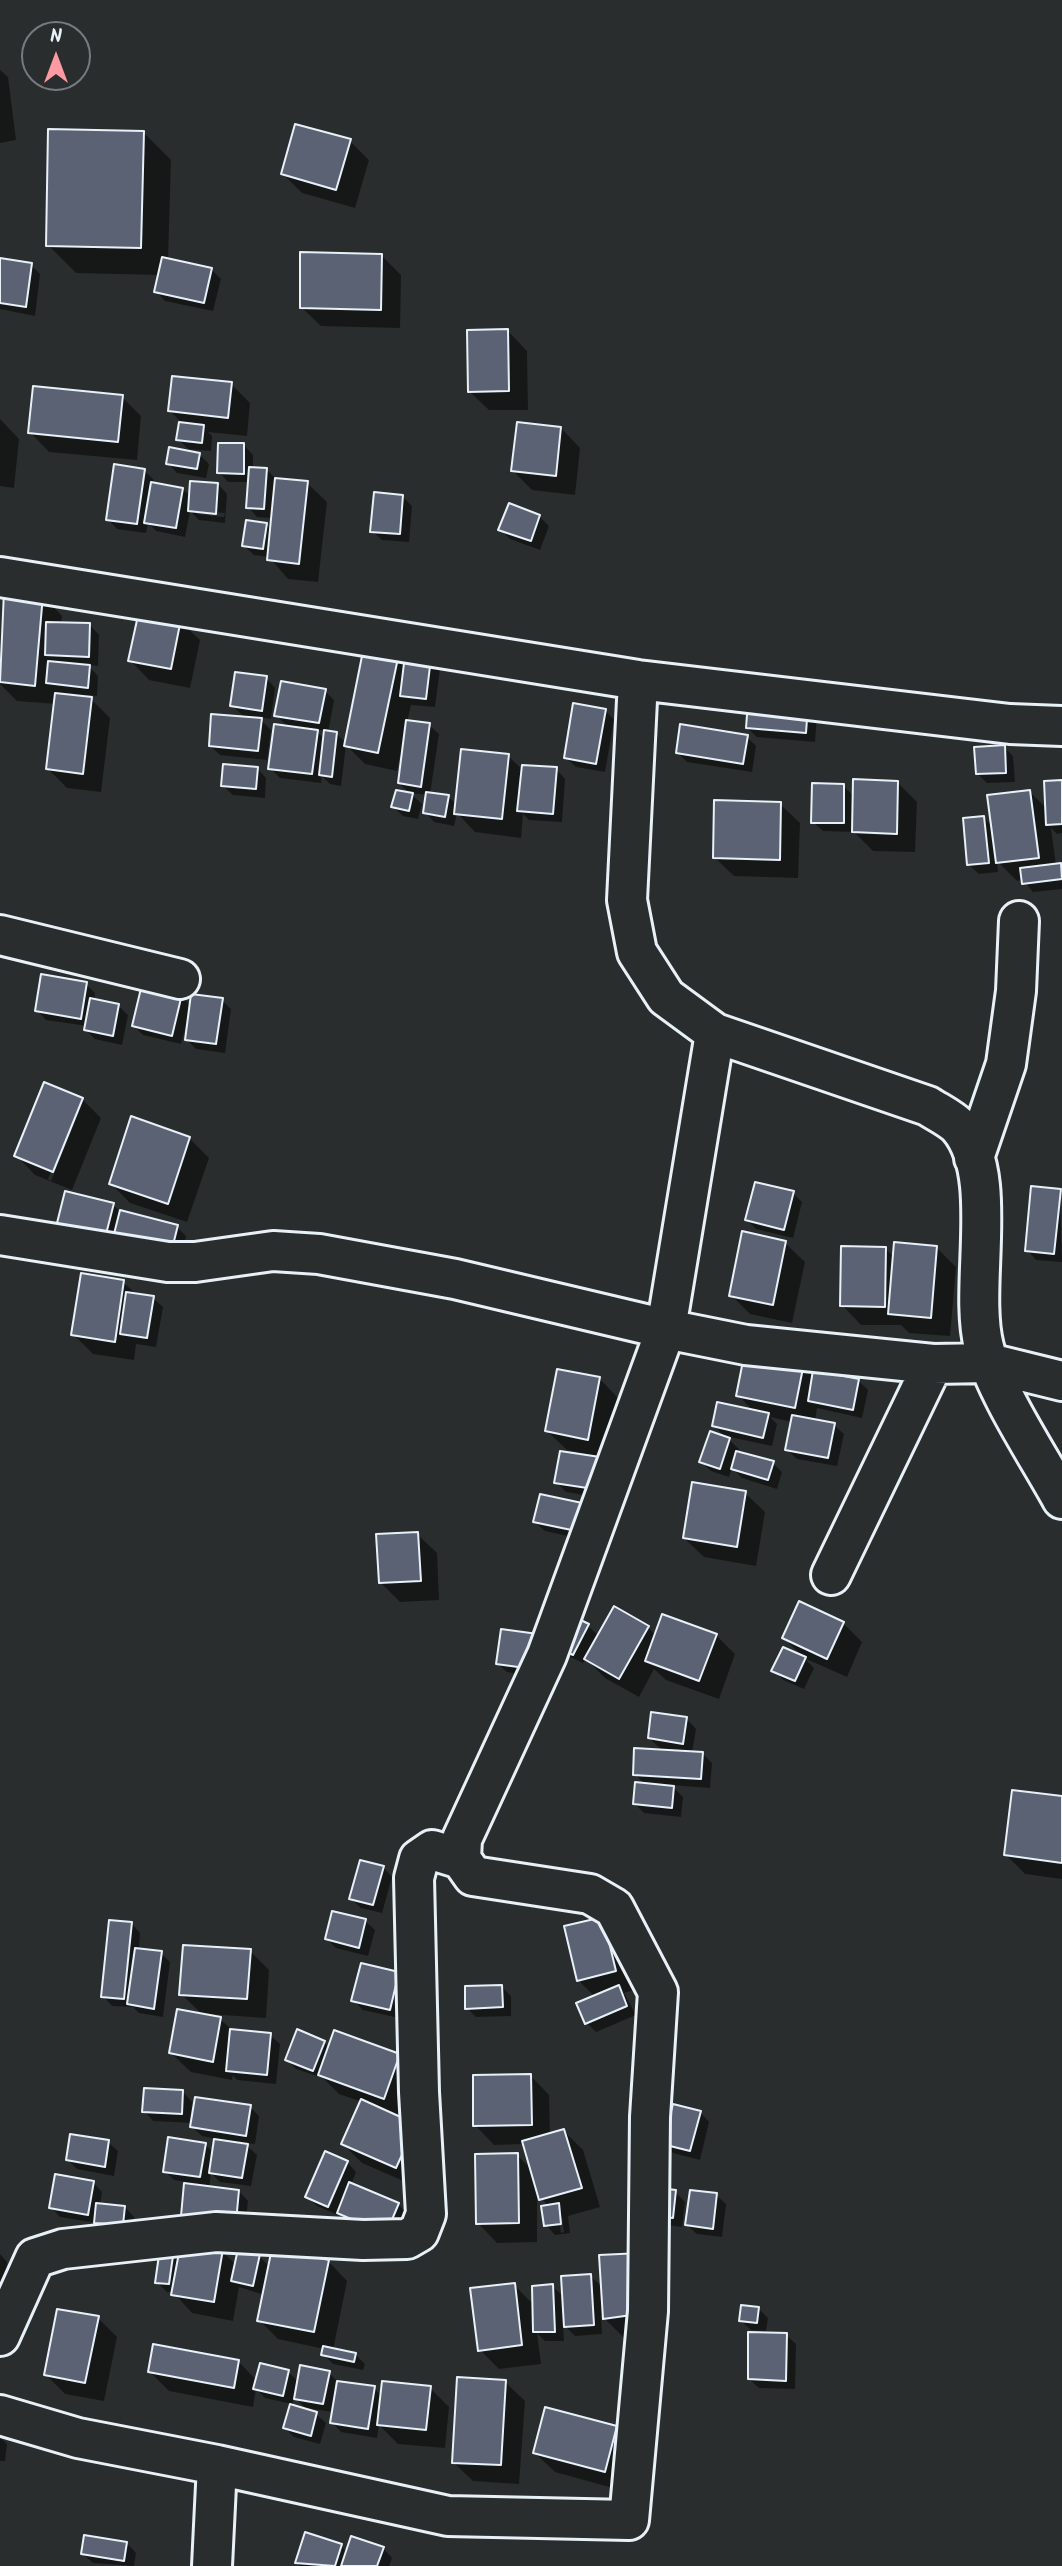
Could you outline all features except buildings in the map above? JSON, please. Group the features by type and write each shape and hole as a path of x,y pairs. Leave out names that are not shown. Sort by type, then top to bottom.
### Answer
{"street":[{"path":"0,577 638,680 1010,724 1062,726"},
{"path":"638,680 627,900 637,952 666,997 715,1033 928,1106 959,1127 974,1158 981,1208 979,1314 989,1363 1062,1499"},
{"path":"974,1158 1006,1064 1016,991 1019,921"},
{"path":"0,935 180,979"},
{"path":"461,1859 462,1839 547,1654 666,1329 715,1033"},
{"path":"0,1235 168,1262 195,1262 273,1251 318,1254 455,1279 746,1345 933,1364 989,1363 1062,1381"},
{"path":"831,1575 933,1364"},
{"path":"0,2336 35,2258 63,2249 216,2232 363,2240 407,2239 419,2232 426,2214 419,2092 414,1878 419,1860 432,1850 461,1859 473,1876 590,1894 614,1908 658,1992 650,2117 648,2311 629,2520 448,2516 217,2465 78,2438 0,2415"},
{"path":"212,2566 217,2465"}]}
